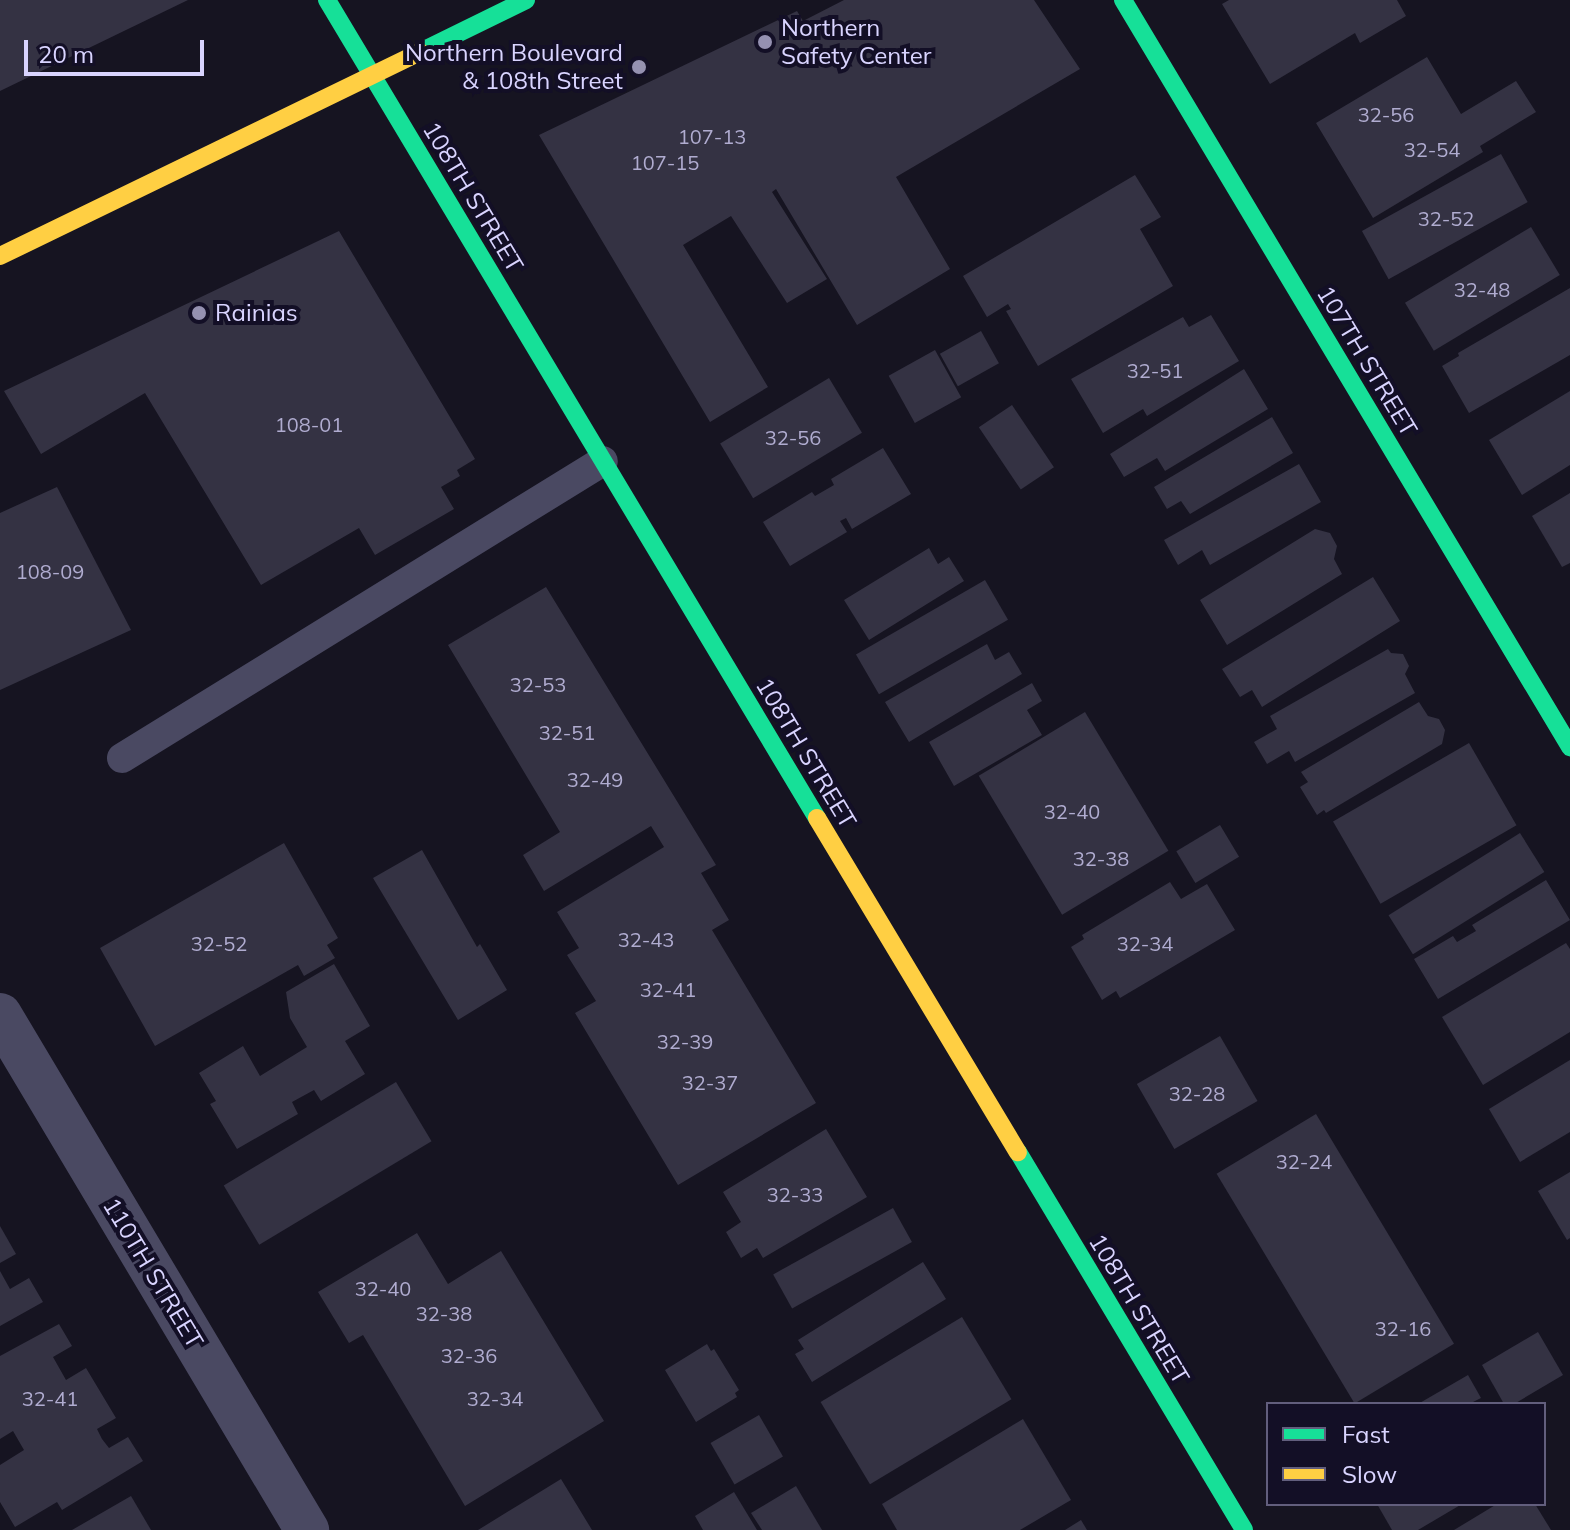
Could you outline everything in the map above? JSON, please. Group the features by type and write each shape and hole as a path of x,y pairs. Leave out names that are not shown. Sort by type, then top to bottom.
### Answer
{"main road":[{"name":"108TH STREET","path":"327,0 1244,1530"},
{"path":"0,256 526,0"},
{"name":"107TH STREET","path":"1123,0 1570,747"}],"street":[{"name":"110TH STREET","path":"0,1015 307,1530"}],"lane":[{"path":"122,758 603,461"}],"building":[{"path":"0,0 188,0 0,91"},
{"path":"844,0 1034,0 1080,69 896,177 950,269 857,325 776,189 772,192 827,279 787,303 731,216 683,245 768,387 710,422 539,135 797,11 803,21"},
{"path":"1229,0 1397,0 1406,16 1360,43 1355,33 1270,84 1222,4"},
{"path":"1427,57 1461,114 1516,81 1536,112 1480,146 1483,152 1373,218 1316,123"},
{"path":"1501,154 1528,202 1389,279 1362,231"},
{"path":"1135,175 1161,217 1140,229 1173,286 1038,366 1006,311 1011,309 1008,304 987,317 963,276"},
{"path":"1531,227 1560,275 1434,351 1405,303"},
{"path":"339,231 475,459 457,470 460,476 441,487 454,509 375,555 359,528 261,585 145,393 41,454 4,391"},
{"path":"1570,288 1570,355 1469,413 1442,366 1459,356 1458,353"},
{"path":"1211,315 1239,361 1147,416 1143,409 1103,433 1071,379 1183,317 1189,327"},
{"path":"981,331 999,363 958,386 940,354"},
{"path":"935,350 961,397 915,423 889,376"},
{"path":"1244,369 1268,409 1165,471 1157,458 1124,477 1110,454"},
{"path":"829,378 862,433 753,498 720,443"},
{"path":"1570,391 1570,465 1522,495 1489,440"},
{"path":"1012,405 1054,467 1021,490 979,427"},
{"path":"1272,417 1293,453 1190,514 1181,501 1167,509 1154,487"},
{"path":"883,448 911,494 852,529 846,518 840,521 847,532 790,566 763,522 812,492 815,496 834,485 831,479"},
{"path":"1299,464 1321,502 1210,565 1202,550 1178,565 1164,540"},
{"path":"57,487 131,630 0,690 0,513"},
{"path":"1570,493 1570,563 1562,567 1532,516"},
{"path":"1315,529 1330,533 1337,546 1334,559 1342,574 1227,645 1200,600"},
{"path":"929,548 938,564 949,557 964,581 869,640 844,600"},
{"path":"1373,577 1400,621 1262,707 1252,690 1240,697 1222,669"},
{"path":"985,580 1008,620 879,694 856,654"},
{"path":"546,587 716,865 701,873 729,920 712,930 816,1103 678,1185 575,1013 596,1001 567,955 579,948 557,912 664,847 651,826 544,891 523,855 560,832 448,645"},
{"path":"987,644 995,660 1009,652 1022,674 909,742 885,702"},
{"path":"1388,649 1391,653 1403,654 1409,666 1405,674 1415,693 1295,762 1289,751 1267,764 1254,742 1277,729 1270,716"},
{"path":"1032,683 1042,701 1027,710 1042,735 954,786 929,742"},
{"path":"1419,702 1428,716 1439,719 1445,730 1442,744 1326,813 1324,810 1317,815 1300,787 1308,782 1301,772"},
{"path":"1085,712 1168,851 1062,915 979,776"},
{"path":"1469,743 1517,825 1381,904 1333,822"},
{"path":"1220,825 1239,857 1195,883 1176,851"},
{"path":"1520,833 1544,872 1413,954 1389,915"},
{"path":"284,843 338,938 327,945 335,958 304,976 298,965 155,1046 100,948"},
{"path":"422,850 477,947 480,944 507,990 458,1020 373,878"},
{"path":"1546,880 1570,920 1438,999 1414,959 1453,936 1457,942 1476,931 1472,925"},
{"path":"1170,882 1181,899 1207,884 1235,930 1120,998 1116,991 1102,1000 1071,947 1084,939 1082,935"},
{"path":"1566,943 1570,949 1570,1032 1483,1085 1442,1017"},
{"path":"334,964 370,1026 345,1041 365,1074 321,1101 314,1090 292,1102 298,1114 237,1149 210,1104 216,1101 199,1073 243,1046 260,1076 307,1047 290,1018 286,992"},
{"path":"1220,1036 1258,1101 1174,1149 1137,1084"},
{"path":"1570,1060 1570,1132 1520,1162 1489,1109"},
{"path":"396,1082 432,1141 259,1245 224,1186"},
{"path":"1316,1114 1454,1344 1354,1402 1217,1174"},
{"path":"826,1129 867,1197 763,1258 757,1248 741,1258 726,1232 741,1222 723,1192"},
{"path":"1570,1172 1570,1238 1567,1240 1538,1191"},
{"path":"893,1208 912,1242 792,1309 773,1274"},
{"path":"0,1226 16,1254 0,1263"},
{"path":"417,1233 448,1284 501,1251 604,1421 465,1506 363,1335 349,1343 318,1292"},
{"path":"923,1262 946,1299 812,1382 795,1354 804,1349 798,1340"},
{"path":"0,1271 10,1289 29,1278 43,1302 0,1326"},
{"path":"962,1317 1011,1399 870,1484 821,1402"},
{"path":"59,1324 72,1346 53,1357 66,1380 86,1368 116,1418 97,1429 102,1439 109,1448 128,1437 143,1461 62,1510 57,1502 15,1527 0,1502 0,1465 24,1450 13,1431 0,1439 0,1356"},
{"path":"1538,1332 1563,1375 1517,1402 1503,1402 1482,1365"},
{"path":"707,1344 711,1351 714,1349 739,1390 735,1393 737,1397 696,1422 665,1370"},
{"path":"1468,1375 1481,1398 1473,1402 1421,1402"},
{"path":"759,1415 783,1457 735,1485 711,1443"},
{"path":"1023,1419 1071,1500 1020,1530 897,1530 882,1504"},
{"path":"561,1479 592,1530 478,1530 522,1503"},
{"path":"796,1486 822,1530 762,1530 751,1513"},
{"path":"734,1492 757,1530 703,1530 695,1516"},
{"path":"131,1496 151,1530 72,1530"},
{"path":"1378,1506 1459,1506 1418,1530 1392,1530"},
{"path":"1494,1506 1536,1506 1551,1530 1454,1530"},
{"path":"1081,1520 1087,1530 1065,1530"}],"traffic: fast":[{"path":"327,0 817,818"},
{"path":"420,52 526,0"},
{"path":"1123,0 1570,747"},
{"path":"1018,1152 1244,1530"}],"traffic: slow":[{"path":"0,256 420,52"},
{"path":"817,818 1018,1152"}],"place":[{"name":"Northern Safety Center","path":"765,42"},
{"name":"Northern Boulevard & 108th Street","path":"639,67"},
{"name":"Rainias","path":"199,313"}]}
